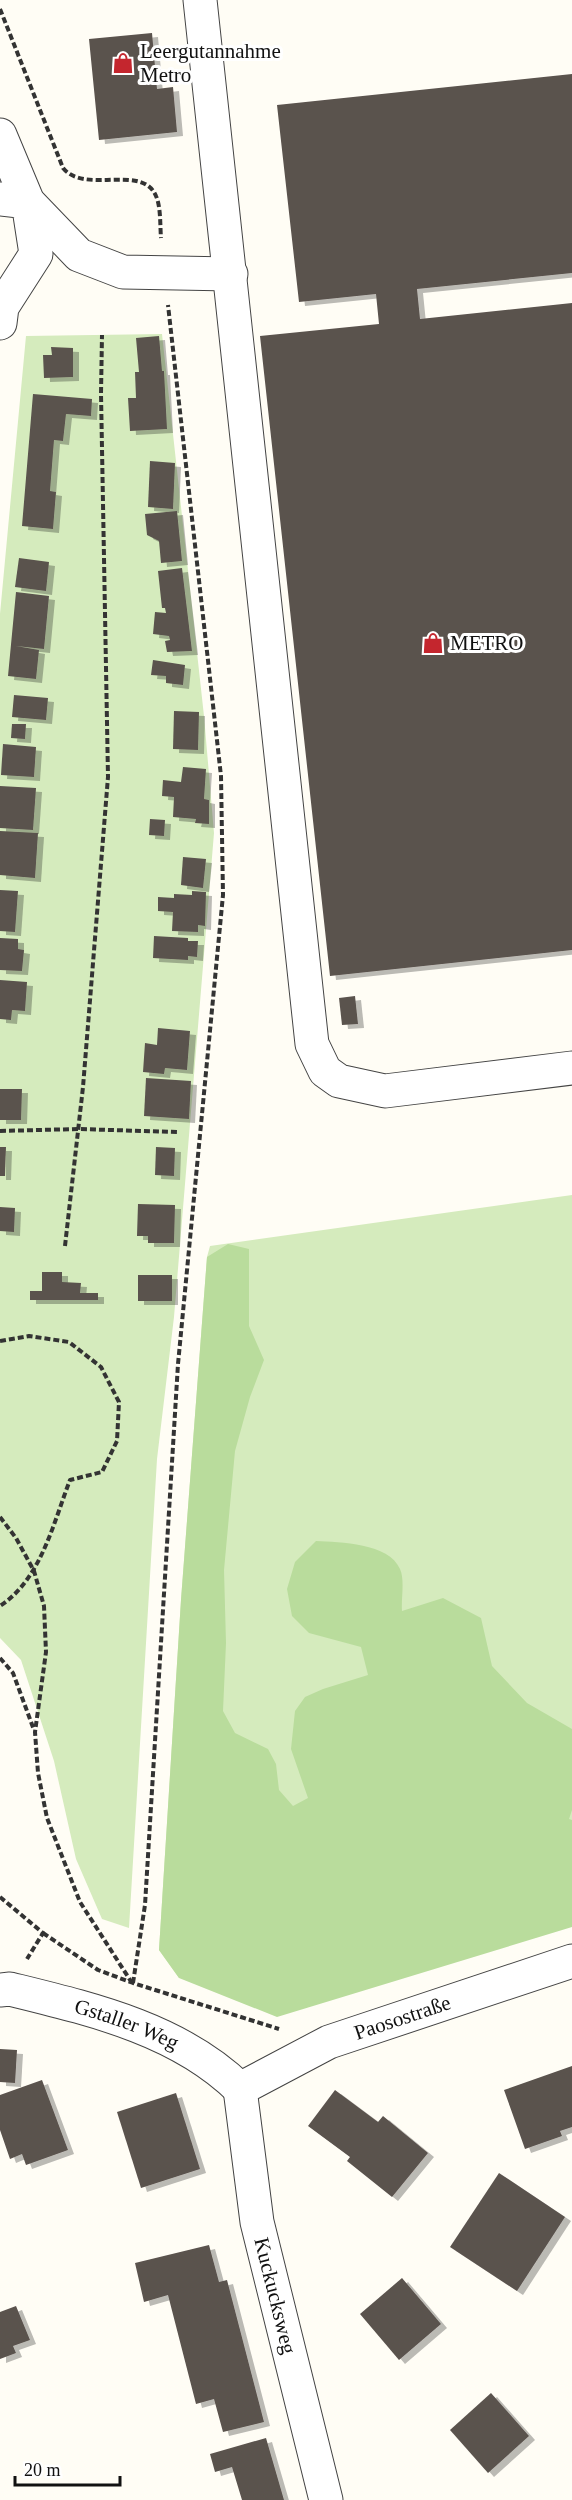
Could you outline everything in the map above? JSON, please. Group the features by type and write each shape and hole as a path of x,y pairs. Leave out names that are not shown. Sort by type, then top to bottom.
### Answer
{"street":[{"path":"200,0 312,1044 325,1071 339,1081 385,1091 572,1068"},
{"path":"0,135 14,200 36,254 2,307 0,323"},
{"path":"14,200 79,255 123,272 231,274"},
{"name":"Paosostraße","path":"240,2089 329,2042 572,1961"},
{"name":"Gstaller Weg","path":"5,1989 101,2011 187,2049 222,2071 240,2089"},
{"name":"Kuckucksweg","path":"240,2089 257,2222 326,2500"}],"path":[{"path":"0,9 48,134 68,174 78,178 143,182 157,197 221,776 223,895 177,1374 145,1905 133,1983"},
{"path":"65,1246 100,899 108,777 101,394 102,335"},
{"path":"0,1131 78,1129 177,1132"},
{"path":"0,1341 29,1336 69,1342 101,1367 119,1402 117,1441 102,1472 70,1480 34,1571 14,1596 0,1606"},
{"path":"0,1517 16,1538 34,1571 44,1606 46,1652 34,1732"},
{"path":"0,1658 13,1673 34,1732 38,1773 51,1829 80,1902 133,1983"},
{"path":"0,1897 43,1933 98,1970 133,1983 329,2042"},
{"path":"5,1989 43,1933"}],"green space":[{"path":"162,334 204,716 214,833 174,1317 157,1459 129,1928 102,1919 76,1859 54,1761 21,1660 0,1638 0,614 26,336"},
{"path":"572,1195 572,1923 179,1978 159,1950 181,1600 207,1257 210,1246"},
{"path":"228,1244 249,1249 249,1326 264,1360 250,1397 235,1451 224,1570 226,1643 223,1711 235,1733 268,1749 276,1764 279,1790 293,1806 308,1798 291,1749 295,1711 305,1697 368,1675 361,1647 309,1633 292,1616 287,1589 295,1562 316,1541 363,1546 375,1549 394,1560 400,1569 402,1579 402,1611 443,1598 481,1618 492,1666 527,1703 572,1729 572,1810 569,1819 572,1820 572,1927 277,2017 179,1978 159,1950 181,1600 207,1257"}],"building":[{"name":"Leergutannahme Metro","path":"152,33 157,89 173,87 177,132 99,140 89,39"},
{"name":"METRO","path":"572,74 572,273 417,289 420,319 572,303 572,950 330,976 260,336 379,324 376,294 299,302 277,105"},
{"path":"159,336 162,371 164,371 167,429 130,431 128,398 136,398 135,372 139,372 136,338"},
{"path":"51,347 73,348 73,377 44,378 43,355 52,355"},
{"path":"33,394 92,399 91,416 66,414 63,441 54,440 50,491 56,492 53,529 22,526"},
{"path":"150,461 175,463 173,509 148,507"},
{"path":"177,511 182,561 161,563 159,541 147,535 145,514"},
{"path":"19,558 49,562 46,591 15,587"},
{"path":"182,568 192,651 167,652 165,641 170,640 169,636 153,634 155,612 166,613 165,608 162,608 158,571"},
{"path":"16,592 49,596 44,649 16,646 39,650 36,679 8,676"},
{"path":"153,660 185,665 183,685 166,683 166,676 151,675"},
{"path":"14,695 48,698 46,720 12,717"},
{"path":"174,711 199,712 198,750 173,749"},
{"path":"12,724 26,724 25,739 11,738"},
{"path":"3,744 36,747 34,777 1,775"},
{"path":"183,767 206,769 204,799 209,800 209,824 195,823 196,819 173,817 174,797 162,796 163,780 181,782"},
{"path":"0,786 36,788 33,830 0,828"},
{"path":"150,819 165,820 164,836 149,835"},
{"path":"0,831 38,833 35,878 0,875"},
{"path":"183,857 206,859 203,888 181,885"},
{"path":"0,890 18,891 15,932 0,931"},
{"path":"192,891 206,892 205,926 198,925 198,932 172,931 173,912 158,911 158,897 174,898 174,894 192,895"},
{"path":"154,936 188,938 188,941 198,941 197,957 188,956 188,960 153,958"},
{"path":"0,938 18,939 18,949 24,950 22,971 0,970"},
{"path":"0,980 27,982 25,1011 12,1010 11,1020 0,1019"},
{"path":"355,996 358,1024 342,1025 339,998"},
{"path":"158,1028 190,1031 187,1070 165,1068 164,1074 143,1072 145,1043 157,1045"},
{"path":"146,1078 191,1081 189,1119 144,1116"},
{"path":"0,1089 22,1089 21,1120 0,1120"},
{"path":"0,1147 6,1147 5,1176 0,1176"},
{"path":"156,1147 175,1148 174,1176 155,1175"},
{"path":"138,1204 175,1205 174,1243 148,1243 148,1236 137,1236"},
{"path":"0,1207 15,1208 14,1232 0,1231"},
{"path":"42,1272 62,1272 62,1282 81,1283 80,1293 98,1293 98,1300 30,1300 30,1291 42,1291"},
{"path":"138,1275 172,1275 172,1301 138,1301"},
{"path":"0,2049 17,2050 15,2083 0,2082"},
{"path":"572,2066 572,2127 560,2131 562,2136 525,2149 504,2090"},
{"path":"42,2080 68,2150 26,2165 22,2154 10,2159 0,2130 0,2095"},
{"path":"335,2090 378,2122 383,2116 428,2153 392,2197 347,2161 350,2157 308,2126"},
{"path":"176,2093 200,2169 141,2188 117,2112"},
{"path":"499,2173 565,2217 517,2291 450,2247"},
{"path":"209,2245 219,2282 227,2280 264,2422 223,2432 214,2399 196,2404 168,2295 144,2302 135,2263"},
{"path":"402,2278 441,2324 399,2360 360,2314"},
{"path":"16,2306 30,2340 13,2346 16,2353 0,2359 0,2312"},
{"path":"491,2393 529,2436 488,2473 450,2430"},
{"path":"266,2438 284,2500 242,2500 232,2467 215,2472 210,2454"}],"place":[{"name":"Leergutannahme Metro","path":"123,63"},
{"name":"METRO","path":"433,643"}]}
